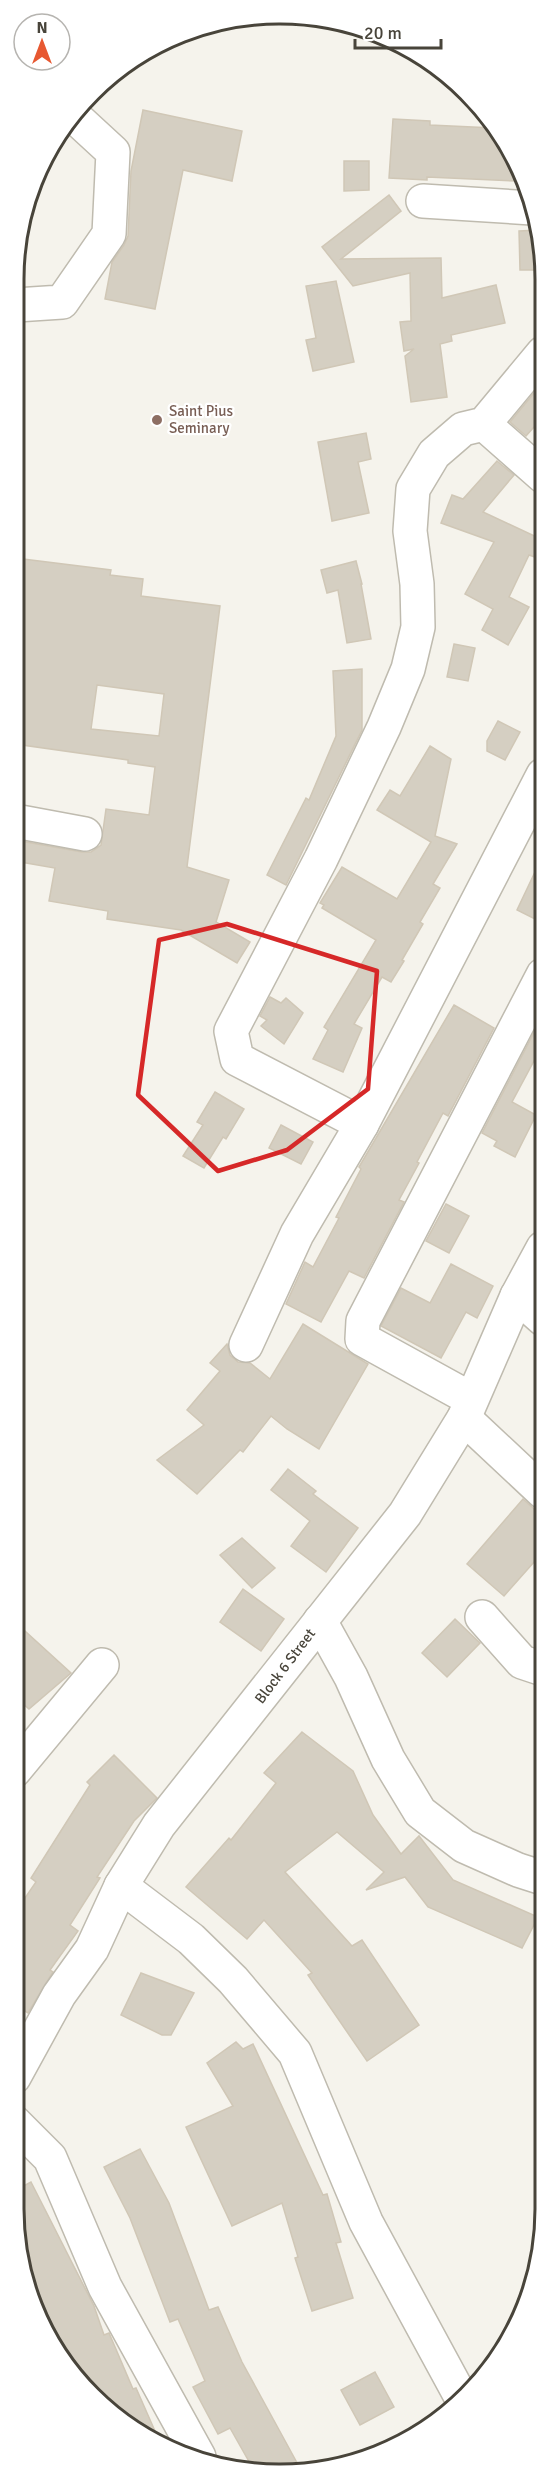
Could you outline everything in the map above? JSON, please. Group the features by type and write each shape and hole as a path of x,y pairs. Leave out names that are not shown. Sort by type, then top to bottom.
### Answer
{"street":[{"path":"24,305 62,303 109,234 113,152 79,121"},
{"path":"423,201 524,208"},
{"path":"362,1124 237,1059 231,1031 321,859 384,727 408,669 418,627 417,584 410,531 413,489 434,454 463,429 484,424 535,363"},
{"path":"484,424 535,469"},
{"path":"246,1345 297,1234 362,1124 535,790"},
{"path":"24,823 85,834"},
{"path":"535,990 363,1321 362,1339 467,1408 535,1483"},
{"name":"Block 6 Street","path":"24,2059 60,1995 92,1949 121,1886 159,1825 405,1514 467,1408 517,1296 535,1263"},
{"path":"517,1296 535,1312"},
{"path":"482,1617 522,1662 535,1666"},
{"path":"320,1621 351,1677 388,1759 420,1812 464,1846 535,1875"},
{"path":"24,1759 102,1665"},
{"path":"121,1886 191,1939 233,1980 295,2054 366,2222 458,2391"},
{"path":"24,2132 50,2158 105,2287 196,2450"}],"highlighted area":[{"path":"227,924 377,971 368,1089 287,1150 218,1171 138,1095 159,940"}],"building":[{"path":"143,110 242,131 232,181 183,170 155,309 105,299 112,262 128,236 131,171"},
{"path":"393,119 430,121 430,125 485,128 501,152 516,181 427,177 427,180 389,178"},
{"path":"344,161 369,161 369,190 344,191"},
{"path":"389,195 401,211 341,259 441,258 442,298 496,285 505,323 451,335 452,341 440,344 447,397 411,402 405,356 414,349 404,351 400,322 411,321 410,273 353,286 322,247"},
{"path":"530,230 534,270 520,270 519,231"},
{"path":"336,281 354,362 313,371 306,340 316,338 306,286"},
{"path":"535,392 535,426 526,436 510,422"},
{"path":"366,433 371,459 358,462 369,513 332,521 318,442"},
{"path":"497,461 514,475 483,512 535,536 535,557 529,555 509,597 529,607 508,645 482,630 493,609 465,594 494,542 441,523 452,495 463,499"},
{"path":"24,559 111,570 110,575 143,579 141,596 220,606 187,867 229,880 216,922 250,942 237,963 181,930 107,919 108,911 49,901 55,868 24,863 24,842 91,852 101,845 106,809 149,815 155,767 128,763 128,760 24,745","holes":["97,685 164,694 159,736 91,729"]},
{"path":"356,561 371,639 347,643 338,590 327,593 321,570"},
{"path":"454,644 475,648 468,681 447,677"},
{"path":"362,669 362,730 286,885 267,875 306,798 309,800 336,736 333,671"},
{"path":"498,721 520,732 505,760 487,751 487,741"},
{"path":"430,746 451,759 435,836 457,844 433,884 440,888 420,922 423,924 402,960 404,961 391,982 382,977 354,1024 362,1028 343,1072 313,1059 328,1030 324,1027 376,940 322,908 324,905 320,903 342,867 397,899 431,842 377,810 390,790 400,796"},
{"path":"535,872 535,919 517,910"},
{"path":"270,997 281,1003 286,998 303,1013 284,1044 261,1026 267,1020 260,1016"},
{"path":"454,1005 494,1028 448,1116 443,1113 417,1162 419,1163 399,1200 404,1202 364,1278 349,1271 321,1322 286,1304 305,1262 313,1267 339,1218 336,1217 361,1169 359,1167"},
{"path":"535,1030 535,1059 512,1102 535,1114 535,1117 515,1157 494,1146 497,1141 482,1133"},
{"path":"215,1092 244,1109 226,1139 223,1137 204,1168 183,1156 203,1125 197,1122"},
{"path":"281,1125 313,1142 301,1164 269,1148"},
{"path":"446,1204 469,1216 449,1253 426,1241"},
{"path":"451,1264 493,1286 477,1318 466,1312 441,1358 381,1326 401,1288 430,1303"},
{"path":"303,1324 368,1364 319,1449 271,1416 243,1452 240,1450 197,1494 157,1460 204,1425 187,1410 220,1371 210,1363 227,1344 230,1355 238,1362 250,1363 270,1379"},
{"path":"288,1469 316,1491 313,1494 358,1528 326,1572 291,1546 310,1521 271,1490"},
{"path":"523,1499 535,1510 535,1561 504,1596 467,1564"},
{"path":"242,1538 275,1568 252,1588 220,1555"},
{"path":"243,1589 284,1619 261,1651 220,1622"},
{"path":"455,1619 480,1643 447,1677 422,1653"},
{"path":"24,1630 71,1673 29,1709 24,1705"},
{"path":"302,1732 353,1771 373,1815 401,1854 419,1836 453,1880 535,1916 535,1923 522,1948 428,1907 405,1877 366,1890 384,1872 337,1832 285,1872 352,1946 362,1940 419,2025 367,2061 308,1975 312,1973 264,1920 247,1939 186,1887 229,1838 231,1840 276,1783 264,1773"},
{"path":"114,1755 157,1798 134,1821 97,1877 100,1878 70,1925 78,1931 50,1970 53,1972 28,2013 24,2010 24,1899 36,1882 31,1878 90,1785 87,1782"},
{"path":"141,1973 194,1993 171,2035 162,2035 121,2015"},
{"path":"236,2042 243,2049 253,2044 323,2195 327,2194 341,2242 336,2243 353,2298 312,2311 295,2258 298,2257 282,2203 232,2226 186,2127 233,2106 207,2063"},
{"path":"140,2149 169,2203 209,2310 218,2307 242,2362 297,2463 249,2462 230,2428 218,2434 193,2387 205,2381 178,2319 170,2322 130,2218 104,2167"},
{"path":"31,2182 94,2306 104,2335 109,2333 133,2389 136,2388 155,2432 111,2401 87,2377 50,2322 29,2258 26,2242 24,2186"},
{"path":"375,2372 394,2407 360,2425 341,2390"}],"place":[{"name":"Saint Pius Seminary","path":"157,420"}]}
